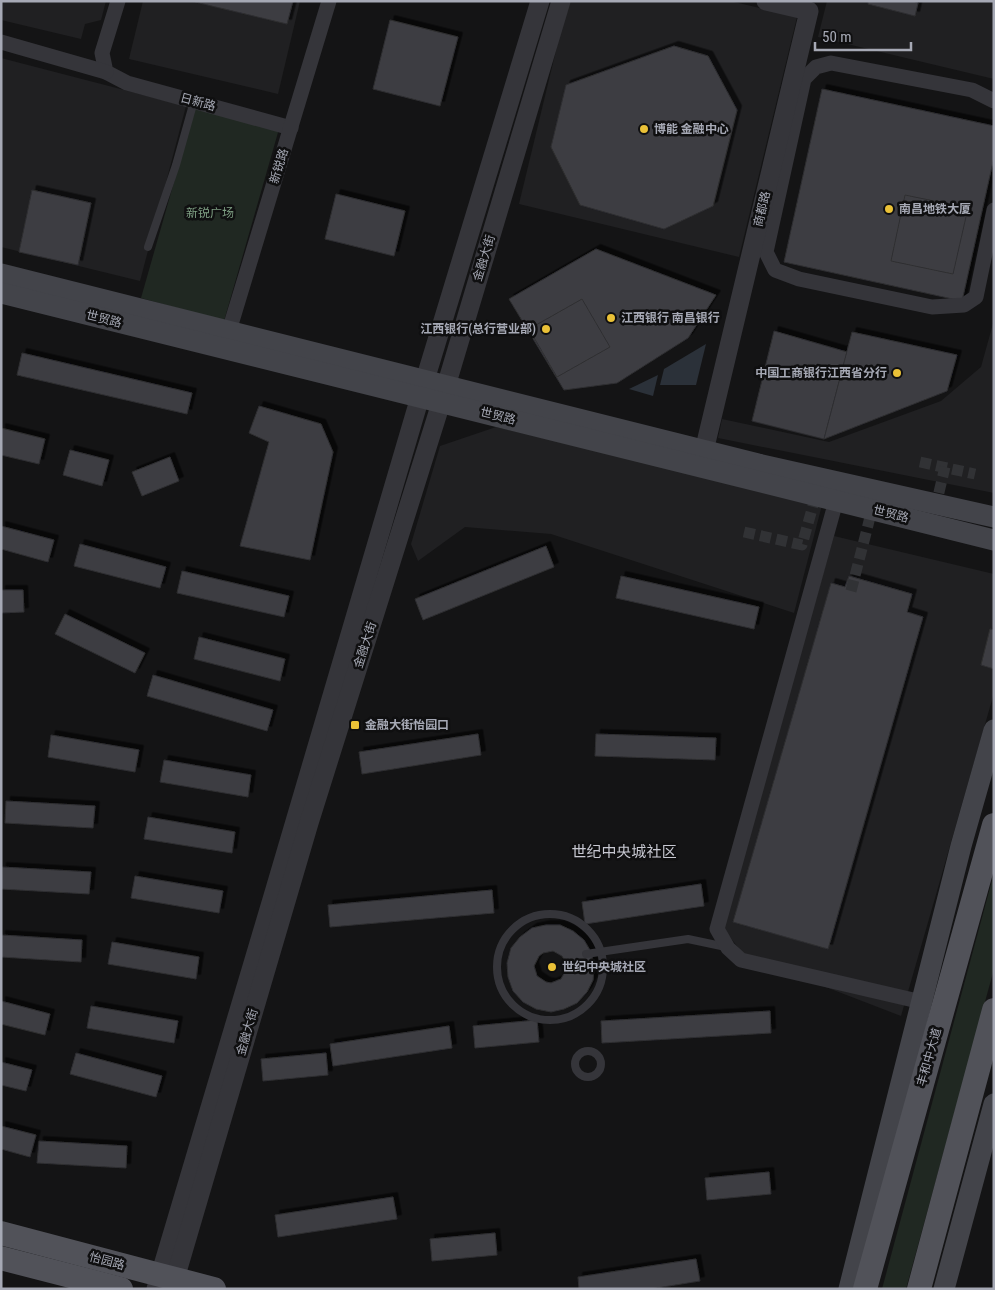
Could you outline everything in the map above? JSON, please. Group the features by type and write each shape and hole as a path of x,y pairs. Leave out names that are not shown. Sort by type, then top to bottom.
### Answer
{"main road":[{"name":"世贸路","path":"1,274 229,331 422,389"},
{"name":"世贸路","path":"1,293 994,517"},
{"name":"世贸路","path":"444,394 836,501 994,540"},
{"path":"849,1289 961,846 994,730"},
{"name":"丰和中大道","path":"865,1289 994,825"},
{"path":"919,1289 994,1010"},
{"path":"944,1289 994,1104"},
{"name":"怡园路","path":"1,1233 166,1283 214,1289"},
{"name":"怡园路","path":"1,1258 121,1289"}],"street":[{"path":"106,72 102,53 118,1"},
{"name":"新锐路","path":"229,331 329,1"},
{"name":"金融大街","path":"166,1283 422,389 540,1"},
{"name":"金融大街","path":"166,1283 308,823 444,394 560,1"},
{"name":"商都路","path":"704,451 809,11 766,1"},
{"name":"日新路","path":"1,42 106,72 127,83 291,128"},
{"path":"993,218 976,297 964,305 932,307 799,279 774,270 766,252 804,79 816,67 831,63 972,90 994,101"},
{"path":"836,501 717,929 728,948 741,960 922,1002"}],"lane":[{"path":"148,247 176,165 194,101"},
{"path":"551,913 568,916 583,924 594,936 602,952 604,970 600,988 590,1003 575,1014 558,1020 540,1020 522,1014 508,1002 499,986 496,968 498,950 506,935 518,923 534,916 551,913"},
{"path":"586,954 688,939 728,948"}],"shaded area":[{"path":"1,1 106,1 101,20 85,24 81,39 1,20"},
{"path":"143,1 300,1 278,94 129,59"},
{"path":"568,1 730,1 797,17 739,257 519,204"},
{"path":"827,1 994,1 994,79 818,37"},
{"path":"1,58 186,106 140,281 1,247"},
{"path":"994,320 994,493 718,438 722,419 829,442 941,401 981,367"},
{"path":"706,344 696,385 660,385 664,369"},
{"path":"658,375 653,396 629,389"},
{"path":"496,427 822,505 794,613 551,534 465,527 418,561 411,544 440,446"},
{"path":"834,536 994,574 994,693 901,1016 745,956 721,926"}],"green space":[{"name":"新锐广场","path":"196,105 279,129 224,321 141,298"},
{"path":"994,873 994,969 906,1289 882,1289"}],"building":[{"path":"191,1 293,1 287,24"},
{"path":"868,1 913,1 918,3 915,16 868,4"},
{"path":"390,20 458,37 440,106 373,89"},
{"name":"博能 金融中心","path":"674,46 708,56 737,110 713,206 664,229 580,205 551,147 566,85"},
{"name":"南昌地铁大厦","path":"822,89 994,126 994,157 962,301 784,262"},
{"path":"32,190 91,203 78,265 19,252"},
{"path":"336,194 405,211 394,256 325,239"},
{"path":"905,195 968,208 953,274 891,261"},
{"name":"江西银行 南昌银行","path":"596,249 716,295 688,338 617,383 564,390 509,299"},
{"path":"582,299 610,347 557,377 529,329"},
{"path":"774,331 847,352 824,439 752,421"},
{"name":"中国工商银行江西省分行","path":"852,332 957,355 947,391 824,439"},
{"path":"22,353 192,393 187,414 17,375"},
{"path":"259,406 321,424 333,452 310,560 240,546 269,442 249,433"},
{"path":"1,428 45,439 39,464 1,455"},
{"path":"70,450 109,460 102,486 63,475"},
{"path":"170,457 179,481 142,496 132,472"},
{"path":"1,526 54,540 48,562 1,549"},
{"path":"80,544 166,567 160,588 74,566"},
{"path":"546,546 554,567 423,620 415,599"},
{"path":"182,571 289,596 284,617 177,593"},
{"path":"621,576 759,607 754,629 616,598"},
{"path":"849,576 912,594 907,612 923,617 828,949 733,922 831,583 845,587"},
{"path":"1,590 23,590 24,612 1,613"},
{"path":"65,614 145,653 135,673 55,634"},
{"path":"990,629 994,630 994,669 981,665"},
{"path":"199,637 285,659 280,681 194,659"},
{"path":"153,675 273,710 267,731 147,696"},
{"path":"478,734 481,755 362,774 359,752"},
{"path":"596,734 716,738 715,760 595,756"},
{"path":"51,735 139,750 135,772 48,757"},
{"path":"164,760 251,775 248,797 160,782"},
{"path":"6,801 95,806 93,828 5,823"},
{"path":"148,817 235,832 232,853 144,839"},
{"path":"2,867 91,872 89,894 1,889"},
{"path":"135,876 223,891 219,913 131,898"},
{"path":"701,884 704,906 585,924 582,902"},
{"path":"492,890 494,913 330,927 328,905"},
{"path":"560,925 573,931 584,940 591,952 594,966 593,980 587,992 577,1003 551,1012 536,1009 523,1002 513,991 508,977 507,963 511,948 520,937 532,928","holes":["553,951 562,956 565,961 566,970 561,979 551,983 537,976 534,966 539,956"]},
{"path":"1,935 82,940 81,962 1,957"},
{"path":"112,942 199,957 196,979 108,964"},
{"path":"1,1001 50,1014 45,1035 1,1024"},
{"path":"91,1006 178,1021 174,1043 87,1028"},
{"path":"770,1011 771,1033 602,1043 601,1021"},
{"path":"537,1020 539,1042 475,1048 473,1026"},
{"path":"449,1026 452,1048 333,1066 330,1044"},
{"path":"76,1053 162,1076 156,1097 70,1074"},
{"path":"326,1053 328,1075 263,1081 261,1059"},
{"path":"1,1062 32,1070 26,1091 1,1085"},
{"path":"1,1126 36,1135 30,1157 1,1149"},
{"path":"39,1141 127,1146 126,1168 37,1163"},
{"path":"769,1172 771,1194 707,1200 705,1178"},
{"path":"393,1197 397,1219 278,1237 275,1215"},
{"path":"495,1233 497,1255 432,1261 430,1239"},
{"path":"696,1259 700,1281 650,1289 579,1289 578,1277"}],"tunnel":[{"path":"920,462 975,474"},
{"path":"935,509 945,467"},
{"path":"744,532 802,545 817,491"},
{"path":"851,591 873,505"}],"place":[{"name":"博能 金融中心","path":"644,129"},
{"name":"南昌地铁大厦","path":"889,209"},
{"name":"江西银行 南昌银行","path":"611,318"},
{"name":"江西银行(总行营业部)","path":"546,329"},
{"name":"中国工商银行江西省分行","path":"897,373"},
{"name":"金融大街怡园口","path":"355,725"},
{"name":"世纪中央城社区","path":"552,967"}],"district":[{"name":"世纪中央城社区","path":"624,852"}]}
